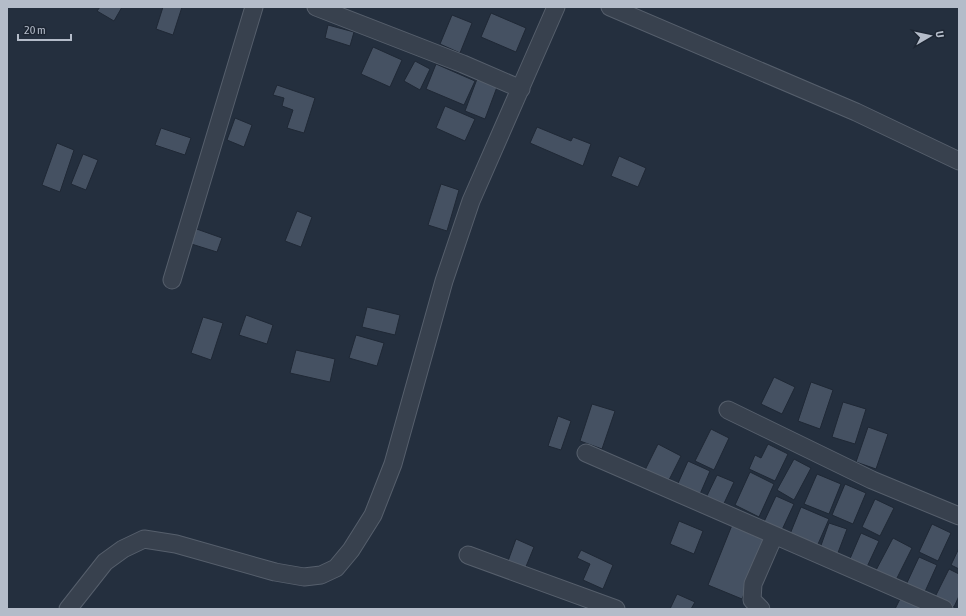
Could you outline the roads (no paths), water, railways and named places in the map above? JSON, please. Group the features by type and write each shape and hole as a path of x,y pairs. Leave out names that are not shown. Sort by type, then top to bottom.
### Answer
{"street":[{"path":"172,280 254,7"},
{"path":"316,7 464,64 521,89"},
{"path":"68,609 105,562 123,549 144,539 176,544 275,572 304,577 321,575 336,568 351,550 373,515 393,464 444,281 471,201 556,7"},
{"path":"610,7 856,112 959,161"},
{"path":"728,410 872,480 959,516"},
{"path":"586,453 944,609"},
{"path":"761,609 752,600 753,584 774,536"},
{"path":"468,554 616,609"}]}
